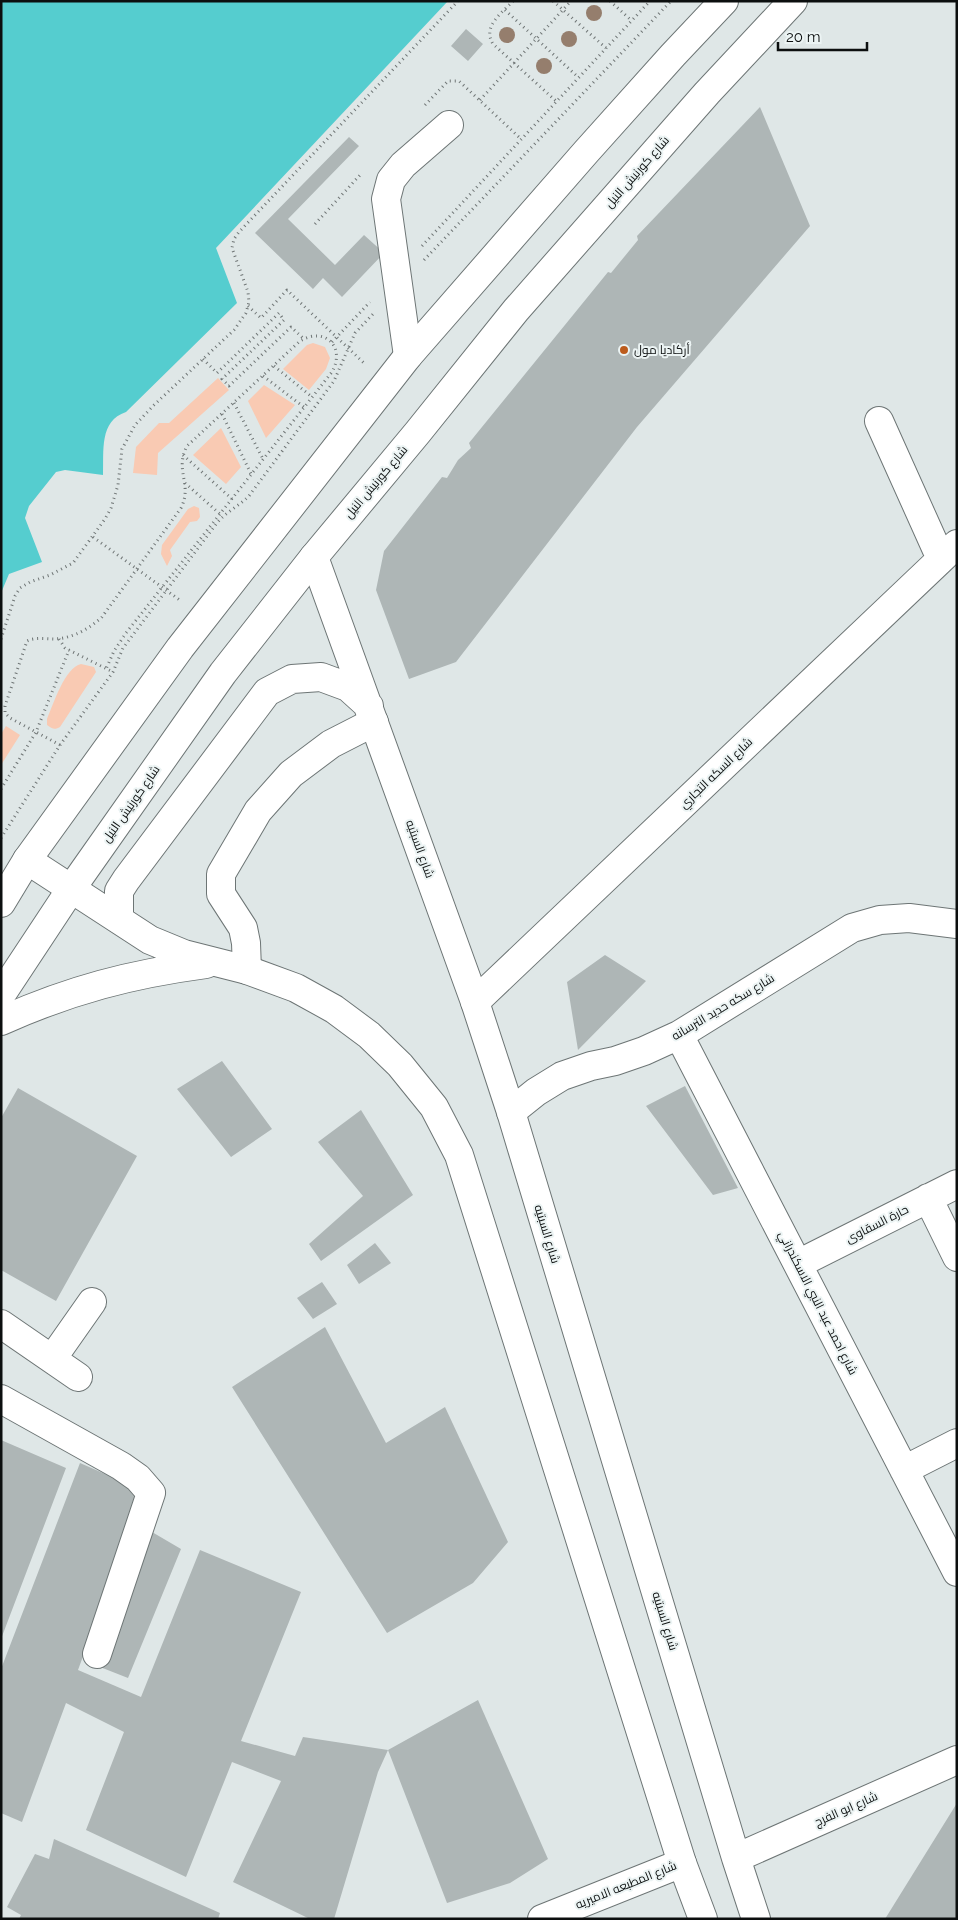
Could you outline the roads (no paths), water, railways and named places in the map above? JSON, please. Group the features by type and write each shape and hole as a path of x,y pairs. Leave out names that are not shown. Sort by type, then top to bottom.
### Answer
{"main road":[{"path":"1,903 27,860 180,648 408,356 598,138 724,1"},
{"name":"شارع كورنيش النيل","path":"1,995 71,888 223,673 314,557 516,310 707,93 793,1"},
{"path":"408,356 386,208 388,189 391,180 403,164 449,125"},
{"path":"879,421 949,552"},
{"name":"شارع السكه التجاري","path":"475,1002 949,552"},
{"name":"شارع السبتيه","path":"314,557 475,1002 511,1112 756,1919"},
{"path":"118,919 119,891 126,880 267,692 292,679 321,677 348,687 372,714 291,774 258,811 221,874 221,894 243,928 246,942 247,970"},
{"path":"27,860 158,943 184,954 247,970 296,988 334,1009 369,1035 400,1065 434,1107 459,1155 682,1862 704,1919"},
{"name":"شارع سكه حديد الترسانه","path":"511,1112 536,1092 562,1076 644,1051 679,1035 852,928 880,920 909,918 957,924"},
{"path":"1,1021 36,1006 96,985 158,970 220,962"},
{"name":"شارع احمد عبد النبي الاسكندراني","path":"679,1035 957,1572"},
{"name":"حارة السقاوى","path":"798,1264 957,1184"},
{"path":"928,1198 957,1257"},
{"path":"52,1359 92,1302"},
{"path":"1,1324 78,1377"},
{"path":"1,1399 121,1466 138,1478 151,1493 97,1654"},
{"path":"904,1470 957,1444"},
{"name":"شارع ابو الفرج","path":"736,1858 957,1760"},
{"name":"شارع المطبعه الاميريه","path":"542,1919 569,1914 682,1862"}],"water":[{"path":"1,1 448,1 216,248 237,303 126,412 117,416 111,422 105,438 103,475 65,470 56,472 29,506 25,518 42,562 9,574 1,593"}],"place":[{"name":"أركاديا مول","path":"624,350"}]}
